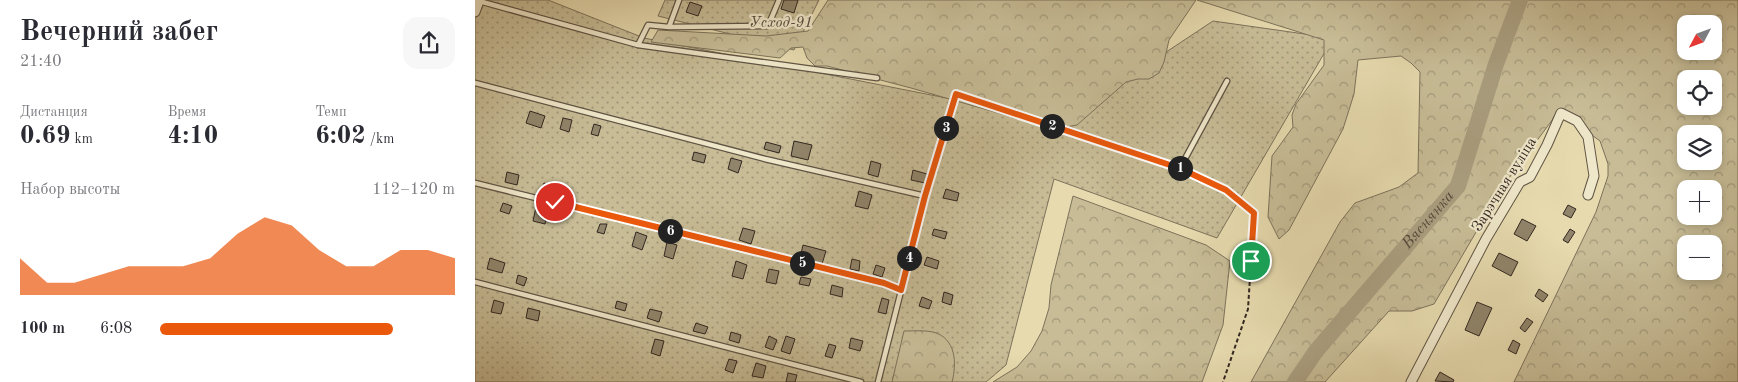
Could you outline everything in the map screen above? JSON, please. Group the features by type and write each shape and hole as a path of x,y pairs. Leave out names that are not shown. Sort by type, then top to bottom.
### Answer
{"street":[{"path":"475,12 477,0"},
{"name":"Зарэчная вуліца","path":"1411,382 1486,239 1520,182 1530,177 1561,114 1577,121 1588,137 1595,176 1588,195"}],"lane":[{"path":"477,0 638,45 877,78"},
{"path":"669,27 679,0"},
{"path":"638,45 648,25 669,27 769,26 779,0"},
{"path":"879,382 925,196 956,94 1179,168 1227,81"},
{"path":"475,83 765,159 925,196"},
{"path":"475,183 884,283 901,290"},
{"path":"475,282 861,382"}],"path":[{"path":"1179,168 1226,190 1254,213 1248,309 1223,382"}],"green space":[{"path":"475,0 548,0 644,38 1062,121 1213,21 1333,38 1217,238 1054,179 1006,365 986,382 475,382"},
{"name":"Усход-91","path":"665,0 819,0 794,50 658,16"},
{"path":"828,0 1196,0 1169,40 1164,62 1159,73 1149,79 1126,82 1077,125 1054,129 911,88 827,66 815,66 807,58 803,47 791,48 780,58 651,42 658,30 766,36 808,31"},
{"path":"1197,0 1738,0 1738,382 1514,382 1596,212 1608,176 1608,164 1600,141 1559,111 1503,186 1434,304 1412,311 1389,311 1325,382 1251,382 1340,222 1355,203 1399,187 1418,173 1420,72 1401,56 1358,60 1354,94 1343,129 1289,230 1279,239 1268,217 1272,156 1293,127 1292,115 1296,104 1324,65 1324,40"},
{"path":"1073,196 1206,245 1230,261 1223,325 1202,382 993,382 1017,367 1031,351 1042,331 1049,308 1051,285"},
{"path":"904,331 933,332 941,335 946,340 953,352 954,359 952,382 892,382"}],"building":[{"path":"784,0 798,0 794,13 781,9"},
{"path":"690,2 702,6 698,16 686,12"},
{"path":"530,111 545,116 541,128 526,123"},
{"path":"563,118 572,120 569,132 560,129"},
{"path":"594,124 601,126 598,136 591,134"},
{"path":"794,141 812,145 808,160 791,156"},
{"path":"766,142 781,146 779,153 764,149"},
{"path":"694,152 706,155 704,163 692,160"},
{"path":"731,158 742,161 738,173 728,169"},
{"path":"871,161 881,164 878,177 868,174"},
{"path":"913,170 927,174 925,183 911,180"},
{"path":"507,172 519,175 517,185 505,182"},
{"path":"544,183 556,187 553,195 541,191"},
{"path":"946,189 959,193 957,201 943,198"},
{"path":"859,191 872,195 868,209 855,206"},
{"path":"503,203 512,206 509,214 500,211"},
{"path":"1568,205 1576,209 1571,218 1563,214"},
{"path":"536,207 549,210 545,224 533,221"},
{"path":"1522,219 1536,226 1527,241 1514,234"},
{"path":"600,224 607,224 604,234 597,232"},
{"path":"743,228 755,231 751,244 739,240"},
{"path":"934,229 947,232 945,239 932,235"},
{"path":"1570,229 1575,232 1568,243 1563,240"},
{"path":"636,232 647,236 642,250 632,246"},
{"path":"667,242 677,245 673,259 664,256"},
{"path":"803,245 826,251 822,264 800,258"},
{"path":"1499,253 1518,262 1511,276 1492,266"},
{"path":"927,257 939,261 937,269 924,265"},
{"path":"490,258 505,263 502,273 487,269"},
{"path":"852,259 860,261 859,271 850,269"},
{"path":"736,261 747,265 743,279 732,276"},
{"path":"876,265 885,268 882,277 873,274"},
{"path":"769,269 779,271 776,284 766,282"},
{"path":"518,275 527,278 524,286 516,283"},
{"path":"801,277 811,279 809,286 799,284"},
{"path":"832,285 843,288 842,297 830,294"},
{"path":"1539,289 1548,295 1543,302 1535,296"},
{"path":"944,292 953,295 951,305 942,302"},
{"path":"922,297 932,301 929,309 919,306"},
{"path":"882,298 889,300 886,314 878,312"},
{"path":"494,300 504,303 501,314 491,312"},
{"path":"617,301 627,304 625,311 615,308"},
{"path":"1477,302 1492,308 1479,336 1465,330"},
{"path":"528,308 540,311 538,321 526,318"},
{"path":"650,309 662,312 659,322 647,318"},
{"path":"1527,318 1533,322 1525,332 1520,328"},
{"path":"696,323 708,327 705,334 693,331"},
{"path":"731,332 741,335 739,343 729,340"},
{"path":"769,336 777,340 773,350 765,347"},
{"path":"786,336 795,339 790,354 781,351"},
{"path":"851,338 863,341 860,351 849,348"},
{"path":"655,339 664,341 660,356 651,353"},
{"path":"1513,340 1520,344 1516,354 1508,350"},
{"path":"829,344 836,346 832,358 825,356"},
{"path":"729,359 737,361 733,373 725,370"},
{"path":"756,363 766,366 763,378 752,376"},
{"path":"1440,372 1454,380 1453,382 1435,381"},
{"path":"788,373 797,375 795,382 786,382"}],"waterway":[{"name":"Вяснянка","path":"1295,382 1316,351 1458,186 1496,64 1520,0"}],"route":[{"path":"555,202 884,283 901,290 925,196 956,94 1179,168 1226,190 1254,213 1251,261"}]}
